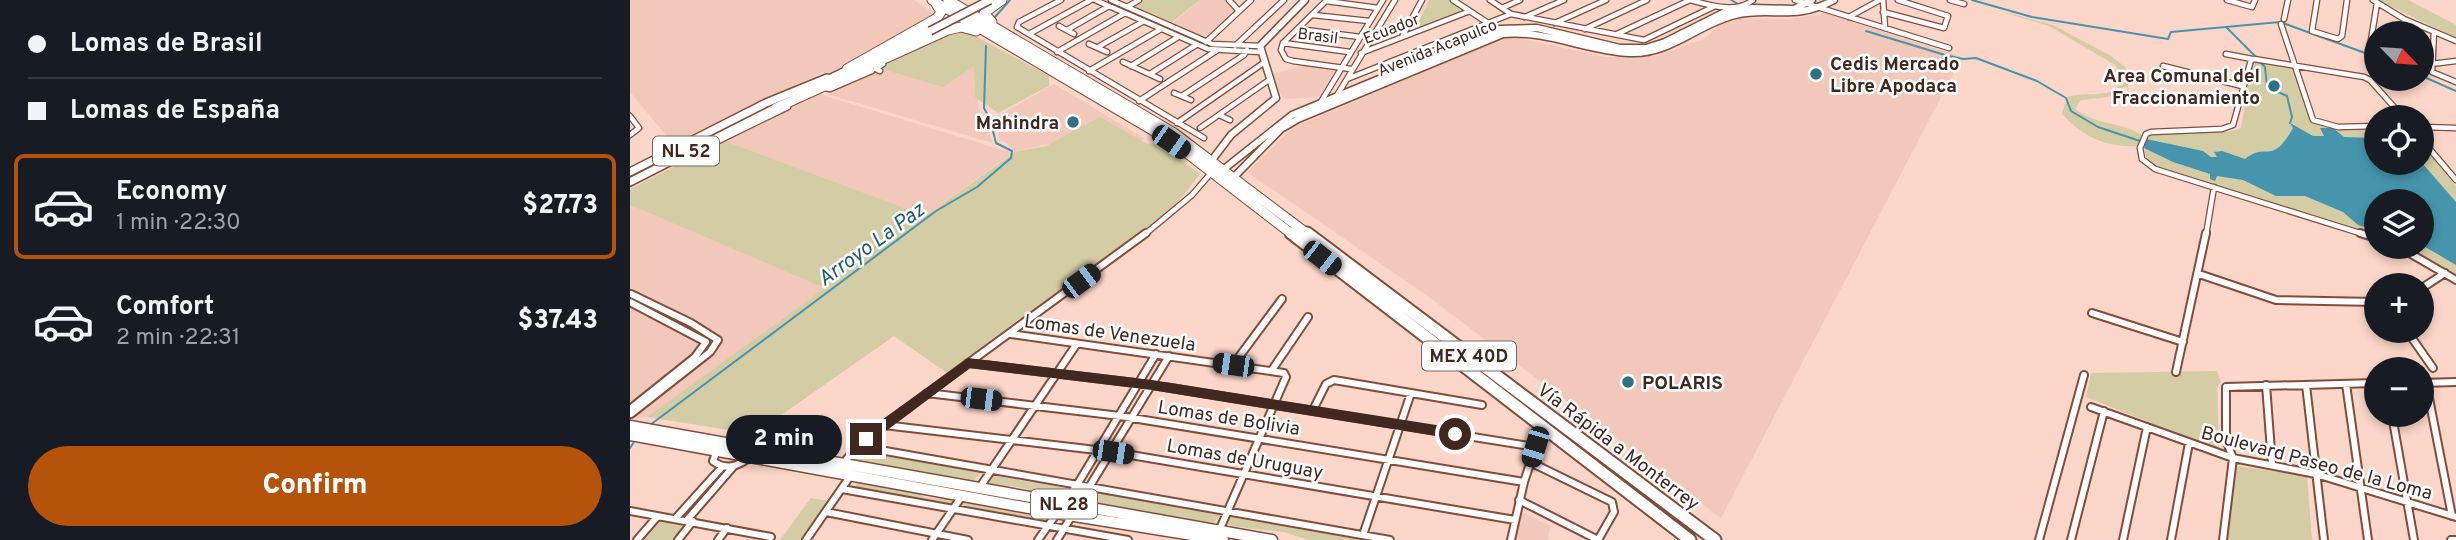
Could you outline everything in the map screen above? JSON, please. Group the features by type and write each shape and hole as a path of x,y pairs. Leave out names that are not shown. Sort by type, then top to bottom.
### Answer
{"highway":[{"name":"MEX 40D","path":"948,0 997,34 1212,166 1542,427 1690,540"},
{"path":"997,34 984,14 1002,0"},
{"name":"MEX 40D","path":"933,1 997,34"},
{"path":"845,70 937,18 941,12 933,1"},
{"path":"776,108 954,28 997,34"},
{"name":"Vía Rápida a Monterrey","path":"1212,166 1229,173 1717,540"}],"main road":[{"path":"630,181 988,0"},
{"name":"NL 52","path":"682,154 929,30"},
{"path":"630,172 777,98 845,70"},
{"path":"682,154 677,152 680,148 714,129"},
{"path":"631,421 716,451 751,452 854,471 962,496 1060,508 1218,537 1272,540"},
{"name":"NL 28","path":"631,421 729,444 751,452 843,464 854,471 979,489 1060,508"}],"street":[{"path":"1048,0 1055,3"},
{"path":"1061,0 1017,23 1017,27 1204,138"},
{"path":"1029,34 1093,0 1150,17 1221,46 1247,49"},
{"path":"1057,51 1139,0"},
{"path":"1229,0 1239,11"},
{"path":"1206,41 1251,0"},
{"path":"1234,46 1284,0"},
{"path":"1126,10 1178,37 1216,51 1259,49 1305,0"},
{"path":"1317,110 1340,67 1383,0"},
{"path":"1333,103 1350,69 1395,0"},
{"path":"1401,37 1422,0"},
{"path":"1453,0 1488,23"},
{"path":"1489,0 1511,14 1644,40 1713,7"},
{"path":"1502,8 1520,0"},
{"path":"1525,17 1564,0"},
{"path":"1556,23 1606,0"},
{"path":"1585,29 1647,0"},
{"path":"1617,34 1690,0 1713,7 1745,6 1753,0"},
{"path":"1795,0 1812,3 1949,48"},
{"name":"Avenida Acapulco","path":"1229,173 1237,160 1280,122 1337,94 1500,29 1537,28 1620,48 1646,48 1665,42 1727,11 1753,8 1787,9 1826,0"},
{"name":"Avenida Acapulco","path":"1229,173 1245,163 1281,129 1317,110 1503,34 1530,32 1616,52 1647,53 1672,46 1730,17 1755,13 1792,14 1812,3 1834,0"},
{"path":"1849,17 1881,0 1885,28"},
{"path":"1884,12 1944,29 1947,15 1898,0"},
{"path":"1950,0 1964,4"},
{"path":"2227,0 2248,8 2252,7 2255,0"},
{"path":"2288,0 2283,21 2294,65 2313,120 2338,127 2364,126"},
{"path":"2317,0 2312,31 2338,39 2342,36 2347,0"},
{"path":"1350,69 1289,60 1281,50 1283,43 1327,1 1378,8"},
{"path":"2373,21 2375,1 2409,21"},
{"path":"1067,30 1110,3"},
{"name":"Ecuador","path":"1361,53 1470,11"},
{"path":"1347,79 1511,14"},
{"path":"1313,15 1369,21"},
{"path":"1098,47 1150,17"},
{"path":"1059,26 1074,34"},
{"path":"1089,71 1161,29"},
{"path":"1298,29 1360,37"},
{"path":"2434,32 2456,41"},
{"path":"1131,66 1178,37"},
{"name":"Brasil","path":"1283,43 1350,52"},
{"path":"1089,44 1107,52"},
{"path":"1150,74 1196,45"},
{"path":"1139,101 1221,46"},
{"path":"1182,96 1247,49"},
{"path":"843,464 858,446 884,425 1163,221 1192,195 1231,135 1276,98 1259,49"},
{"path":"2226,54 2367,78 2392,105"},
{"path":"2252,59 2242,86 2233,125 2222,129 2151,132 2146,134 2140,149 2142,159 2150,167 2364,234"},
{"path":"2434,64 2456,61"},
{"path":"1123,62 1160,79"},
{"path":"856,72 883,64 876,69 880,71"},
{"path":"1177,122 1262,64"},
{"path":"2163,66 2242,86"},
{"path":"666,153 697,152 820,89 830,89 872,71"},
{"path":"2434,72 2456,82"},
{"path":"1200,128 1269,80"},
{"path":"1174,93 1191,100"},
{"path":"1219,115 1230,120"},
{"path":"630,118 639,128 630,135"},
{"path":"2434,127 2456,128"},
{"path":"2434,154 2455,178"},
{"path":"1237,160 1245,163"},
{"path":"2176,372 2199,274 2214,187"},
{"path":"2419,259 2456,280"},
{"path":"2199,274 2276,300 2364,302"},
{"path":"2434,281 2445,274"},
{"path":"631,294 691,323 718,340 710,352 643,402 631,421"},
{"path":"1233,365 1283,299"},
{"path":"631,304 706,342 703,350 648,391 631,421"},
{"path":"2092,313 2183,342"},
{"path":"1272,370 1308,317"},
{"name":"Lomas de Venezuela","path":"1010,334 1282,372 1286,377 1276,405"},
{"path":"979,489 1076,345"},
{"path":"1038,540 1077,485 1156,354"},
{"path":"1057,540 1169,356"},
{"path":"968,363 1140,383 1535,447"},
{"path":"2039,540 2084,375"},
{"path":"1313,410 1326,384 1334,380 1482,405"},
{"path":"2434,383 2456,382"},
{"path":"2223,540 2233,458 2226,440 2226,387 2364,383"},
{"path":"2346,384 2368,540"},
{"path":"2266,385 2272,464"},
{"path":"2306,385 2324,540"},
{"name":"Lomas de Bolivia","path":"927,393 1120,416 1524,482"},
{"path":"1363,535 1411,393"},
{"path":"1218,537 1227,511 1276,405"},
{"name":"Boulevard Paseo de la Loma","path":"2091,407 2233,458 2316,474 2454,516"},
{"path":"2071,540 2104,411"},
{"name":"Lomas de Uruguay","path":"884,425 1113,452 1515,520"},
{"path":"1511,540 1519,500 1542,427"},
{"path":"2123,540 2147,427"},
{"path":"2394,427 2414,540"},
{"path":"2434,427 2454,516"},
{"path":"2171,540 2189,443"},
{"path":"729,444 716,451 713,461 722,467 733,467"},
{"path":"858,446 1390,540"},
{"path":"678,540 720,482 751,452"},
{"path":"1519,500 1598,540 1614,512 1614,505 1608,499 1530,462"},
{"path":"676,518 722,467"},
{"path":"806,540 854,471"},
{"path":"710,480 720,482"},
{"path":"842,489 1128,540"},
{"path":"934,537 962,496"},
{"path":"630,512 727,528 759,538 771,537"},
{"path":"826,512 934,537 968,540"},
{"path":"637,540 657,517"},
{"path":"1118,539 1130,520"},
{"path":"718,540 727,528"}],"shaded area":[{"path":"630,0 914,0 935,14 933,18 829,76 822,72 675,146 630,92"},
{"path":"1144,0 1200,0 1172,22 1133,6"},
{"path":"1200,0 1227,0 1237,11 1207,38 1173,23"},
{"path":"1429,0 1450,0 1467,11 1414,31"},
{"path":"2378,0 2408,0 2456,25 2456,38 2434,27 2434,21 2421,21"},
{"path":"1996,10 2053,25 2111,56 2125,67 2129,77 2128,87 2120,88 2107,97 2080,101 2075,109 2091,118 2142,135 2139,146 2116,145 2096,139 2078,129 2062,114 2067,97 2106,93 2119,86 2123,79 2115,65 2049,26"},
{"path":"1826,13 1962,57 1721,518 1425,294 1247,172 1292,128 1509,36 1605,57 1656,56 1704,39 1728,18 1790,19"},
{"path":"952,30 966,31 1049,76 1049,86 998,113 975,97 974,66 943,87 879,68"},
{"path":"950,31 980,44 978,105 993,143 827,94"},
{"path":"2252,60 2293,65 2310,122 2364,126 2364,175 2434,175 2434,159 2456,186 2456,279 2423,259 2434,259 2434,189 2364,189 2364,233 2156,168 2146,158 2147,136 2157,132 2228,132 2241,128"},
{"path":"1303,65 1336,69 1319,97 1284,99 1271,75"},
{"path":"1054,84 1145,139 1118,149 1053,143 1015,152 1006,142 999,141 999,115"},
{"path":"816,93 1012,153 926,216 725,141"},
{"path":"1100,117 1148,144 1159,145 1200,174 1171,211 947,373 894,336 754,434 647,417 825,288 630,205 630,189 725,141 926,216 1015,152 1046,146"},
{"path":"630,205 826,288 647,417 630,418 641,409 630,402"},
{"path":"2217,371 2221,382 2217,387 2219,450 2086,397 2091,373"},
{"path":"857,451 982,472 971,483 856,462 853,456"},
{"path":"2237,466 2307,476 2312,540 2226,540"},
{"path":"994,476 1071,489 1063,499 1012,486 1001,488 988,485"},
{"path":"855,482 919,493 925,498 949,499 1045,518 1040,523 857,488"},
{"path":"1095,492 1222,514 1213,523 1092,502 1090,500"},
{"path":"811,498 828,501 828,505 802,540 780,540"},
{"path":"1521,512 1550,526 1548,540 1515,540"},
{"path":"1230,517 1363,540 1309,540 1284,532 1231,526 1227,523"},
{"path":"660,521 683,527 674,540 642,540"}],"water":[{"path":"2290,123 2313,136 2324,136 2320,128 2333,128 2344,137 2364,138 2364,175 2432,175 2456,202 2456,265 2434,252 2434,189 2364,189 2364,227 2343,212 2305,196 2276,196 2243,180 2217,176 2215,181 2210,179 2210,174 2173,162 2144,148 2146,139 2203,151 2211,157 2217,157 2214,152 2222,151 2245,159 2252,154 2279,147 2293,128"}],"waterway":[{"name":"Arroyo La Paz","path":"995,17 1010,0"},
{"path":"1731,0 1738,4"},
{"path":"1972,0 2032,17 2168,39 2171,32 2280,22 2364,53"},
{"path":"2227,28 2257,58"},
{"path":"1866,31 1945,55 1963,59 1976,58 2037,81 2066,98 2071,111 2098,127 2140,141"},
{"name":"Arroyo La Paz","path":"650,425 936,211 977,187 1011,158 1012,151 996,143 990,119 984,108 986,46"},
{"path":"2261,63 2265,67 2267,87 2287,96 2292,117 2290,123"},
{"path":"2434,81 2456,91"},
{"name":"Arroyo La Paz","path":"630,448 634,442"}],"place":[{"name":"Cedis Mercado Libre Apodaca","path":"1816,74"},
{"name":"Area Comunal del Fraccionamiento","path":"2274,86"},
{"name":"Mahindra","path":"1073,122"},
{"name":"POLARIS","path":"1628,382"}],"route":[{"path":"866,439 968,363 1152,385 1455,434"}]}
